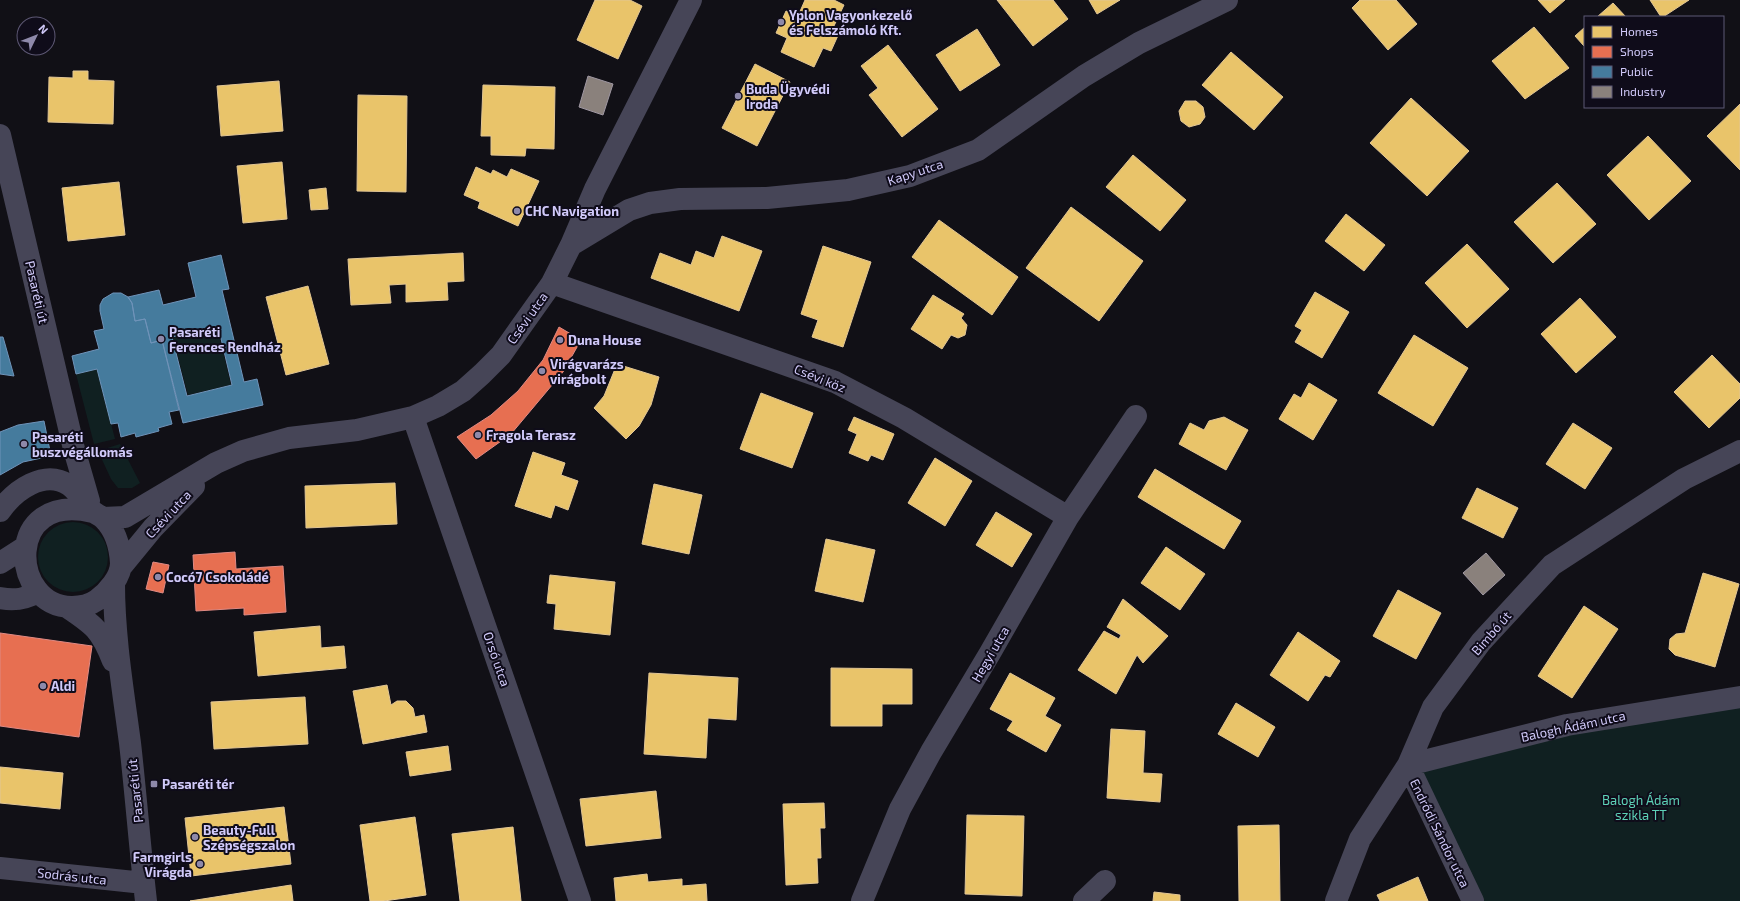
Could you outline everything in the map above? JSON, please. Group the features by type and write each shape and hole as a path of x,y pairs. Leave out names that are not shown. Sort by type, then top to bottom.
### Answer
{"street":[{"name":"Csévi utca","path":"98,515 125,517 216,463 243,451 289,438 357,430 413,417 438,406 463,391 501,355 552,282 571,245 595,189 691,0"},
{"name":"Kapy utca","path":"571,245 629,210 650,203 680,198 767,198 848,190 910,176 978,150 1084,76 1139,43 1227,0"},
{"name":"Pasaréti út","path":"0,135 83,485 98,515"},
{"name":"Csévi köz","path":"552,282 835,382 904,418 1068,517"},
{"name":"Hegyi utca","path":"862,901 900,809 931,752 1068,517 1136,416"},
{"name":"Orsó utca","path":"413,417 580,901"},
{"name":"Pasaréti út","path":"61,509 71,486 74,449"},
{"name":"Bimbó út","path":"1336,901 1360,839 1408,765 1433,707 1481,642 1552,565 1684,479 1740,451"},
{"name":"Csévi utca","path":"117,575 153,528 216,463"},
{"path":"0,511 24,488 39,480 58,480 71,486 115,532 120,549 117,575 105,594 94,602 81,606 67,607 54,603 38,592 28,574 25,561 25,547 29,534 38,523 49,514 61,509 77,508 98,515"},
{"path":"0,563 25,547"},
{"name":"Pasaréti út","path":"117,575 114,614 130,745 145,892"},
{"path":"3,596 26,598 38,592"},
{"name":"Pasaréti út","path":"67,607 91,623 101,635 122,681"},
{"name":"Balogh Ádám utca","path":"1408,765 1567,725 1740,697"},
{"name":"Endrődi Sándor utca","path":"1408,765 1473,901"},
{"name":"Sodrás utca","path":"0,868 145,892"},
{"path":"1084,901 1105,881"}],"green space":[{"path":"217,327 231,385 188,395 173,338"},
{"path":"97,369 115,439 94,444 76,374"},
{"path":"120,444 140,483 132,488 118,488 111,479 98,451"},
{"path":"66,522 80,522 93,528 102,537 106,543 108,557 106,571 98,582 87,590 80,592 66,592 59,590 48,582 40,571 38,564 38,550 40,543 48,532 59,524"},
{"name":"Balogh Ádám szikla TT","path":"1740,697 1740,901 1473,901 1408,765"}],"building: Homes":[{"path":"595,0 630,0 642,6 618,59 577,40"},
{"path":"805,0 834,0 844,5 833,28 840,31 831,51 823,48 814,67 781,52 787,38 776,33 786,11 798,16"},
{"path":"997,0 1053,0 1068,19 1033,46"},
{"path":"1089,0 1120,0 1097,14"},
{"path":"1360,0 1396,0 1417,24 1388,50 1352,8"},
{"path":"1538,0 1565,0 1550,13"},
{"path":"1650,0 1689,0 1665,16 1660,16"},
{"path":"1613,3 1625,16 1598,16"},
{"path":"1534,27 1569,68 1525,99 1492,61"},
{"path":"1584,28 1584,46 1575,36"},
{"path":"977,29 1000,65 960,91 936,55"},
{"path":"888,45 938,109 902,137 869,95 878,88 861,66"},
{"path":"1231,52 1283,97 1254,130 1202,85"},
{"path":"755,64 790,82 757,146 722,128"},
{"path":"73,71 88,71 88,80 114,81 113,124 48,122 49,77 73,78"},
{"path":"279,81 283,131 221,136 217,86"},
{"path":"483,85 555,87 554,149 526,148 525,156 491,155 491,136 481,136"},
{"path":"358,95 407,96 406,192 357,191"},
{"path":"1411,98 1469,151 1427,196 1370,143"},
{"path":"1185,101 1196,101 1203,107 1205,117 1200,124 1189,127 1181,121 1179,111"},
{"path":"1740,104 1740,170 1707,136"},
{"path":"1648,136 1691,181 1649,220 1607,175"},
{"path":"1133,155 1186,200 1160,231 1106,187"},
{"path":"282,162 287,219 243,223 237,166"},
{"path":"476,167 491,174 493,170 507,177 511,169 539,181 518,226 478,208 480,202 464,195"},
{"path":"119,182 125,235 68,241 62,188"},
{"path":"1557,183 1596,224 1553,263 1514,222"},
{"path":"326,188 328,209 311,210 309,190"},
{"path":"1071,207 1143,261 1099,321 1026,268"},
{"path":"1346,214 1385,245 1364,271 1325,241"},
{"path":"939,220 1018,277 992,315 912,257"},
{"path":"722,236 762,251 739,311 651,278 660,253 691,265 696,251 714,258"},
{"path":"1467,244 1509,289 1467,328 1425,283"},
{"path":"823,246 871,262 843,347 812,337 818,320 801,314"},
{"path":"463,253 464,281 447,282 448,300 406,302 406,284 389,285 391,303 351,305 348,259"},
{"path":"308,286 329,364 286,375 266,297"},
{"path":"1315,292 1349,312 1322,358 1295,342 1302,330 1295,326"},
{"path":"933,295 964,314 961,318 967,325 965,335 958,338 951,335 942,349 911,329"},
{"path":"1580,298 1616,337 1576,373 1541,334"},
{"path":"1414,335 1468,368 1433,426 1378,393"},
{"path":"1712,355 1740,384 1740,398 1709,428 1674,392"},
{"path":"617,364 659,377 651,405 639,426 626,439 594,408 604,396"},
{"path":"1309,383 1337,400 1313,440 1279,419 1294,394 1301,398"},
{"path":"761,393 813,413 792,468 740,449"},
{"path":"854,417 894,434 883,460 871,455 868,461 849,453 857,434 848,430"},
{"path":"1224,417 1248,430 1226,470 1179,444 1190,423 1204,430 1209,421"},
{"path":"1573,423 1612,448 1585,489 1546,464"},
{"path":"533,452 565,463 561,475 578,481 568,510 555,505 551,518 515,506"},
{"path":"935,458 972,481 945,526 908,503"},
{"path":"1155,469 1241,521 1224,549 1138,497"},
{"path":"395,483 397,524 306,528 305,486"},
{"path":"654,484 702,495 689,554 642,544"},
{"path":"1477,488 1518,508 1503,538 1462,518"},
{"path":"996,512 1032,534 1012,567 976,545"},
{"path":"826,539 875,550 863,602 815,591"},
{"path":"1166,547 1205,574 1180,610 1141,583"},
{"path":"1703,573 1739,584 1715,667 1675,655 1669,649 1670,639 1676,634 1685,633"},
{"path":"550,575 615,582 610,635 554,629 556,604 547,603"},
{"path":"1398,590 1441,613 1416,659 1373,636"},
{"path":"1123,599 1168,636 1143,663 1137,655 1116,694 1078,670 1104,631 1119,639 1121,635 1107,627"},
{"path":"1584,606 1618,629 1572,698 1538,676"},
{"path":"320,626 321,648 344,646 346,668 258,676 254,632"},
{"path":"1298,632 1340,661 1330,677 1325,675 1308,701 1270,675"},
{"path":"831,668 912,669 912,704 882,704 882,726 831,726"},
{"path":"649,673 738,678 736,720 708,718 706,758 644,754"},
{"path":"1010,673 1055,698 1045,716 1061,725 1046,752 1007,730 1013,721 990,709"},
{"path":"387,685 391,705 397,701 406,701 413,708 415,717 424,715 427,732 363,744 353,691"},
{"path":"305,697 308,744 214,749 211,702"},
{"path":"1236,703 1275,727 1258,757 1218,734"},
{"path":"1111,729 1145,731 1143,773 1162,774 1160,802 1107,798"},
{"path":"448,746 451,770 410,776 406,752"},
{"path":"0,767 63,773 60,809 0,803"},
{"path":"656,791 661,838 586,846 580,799"},
{"path":"824,803 825,828 820,828 821,858 817,858 818,883 786,885 783,804"},
{"path":"284,807 291,864 191,876 185,818"},
{"path":"967,815 1024,816 1022,896 965,894"},
{"path":"415,817 426,895 384,901 370,901 360,825"},
{"path":"1279,825 1280,901 1239,901 1238,826"},
{"path":"513,827 521,901 460,901 452,834"},
{"path":"647,874 648,882 682,879 682,886 706,884 707,901 616,901 614,878"},
{"path":"1418,877 1428,901 1380,901 1377,895"},
{"path":"291,885 293,901 190,901"},
{"path":"1154,892 1180,895 1180,901 1153,901"}],"building: Shops":[{"path":"559,327 581,340 563,372 511,434 476,459 457,437 491,415 518,391 543,360"},
{"path":"235,552 236,569 283,566 286,612 244,615 244,608 196,611 193,555"},
{"name":"Cocó7 Csokoládé","path":"153,562 169,565 163,593 146,589"},
{"name":"Aldi","path":"0,633 92,646 79,737 0,726"}],"building: Public":[{"name":"Pasaréti Ferences Rendház","path":"221,255 229,289 222,290 244,382 257,379 263,405 183,423 162,340 151,343 145,319 135,321 132,303 128,297 159,290 163,305 196,297 188,263","holes":["218,326 232,385 187,396 172,337"]},
{"path":"113,293 121,293 128,297 132,303 135,321 145,319 151,343 162,340 179,410 169,412 172,424 158,428 159,431 136,437 135,433 121,437 118,423 111,424 97,369 76,374 72,356 99,349 94,331 104,329 100,305 103,299"},
{"path":"0,337 3,337 14,376 0,374"},
{"name":"Pasaréti buszvégállomás","path":"44,421 51,456 23,462 0,475 0,432 18,425"}],"building: Industry":[{"path":"588,76 613,84 603,115 579,107"},
{"path":"1486,553 1505,575 1483,595 1463,573"}],"place":[{"name":"Yplon Vagyonkezelő és Felszámoló Kft.","path":"781,22"},
{"name":"Buda Ügyvédi Iroda","path":"738,96"},
{"name":"CHC Navigation","path":"517,211"},
{"name":"Pasaréti Ferences Rendház","path":"161,339"},
{"name":"Duna House","path":"560,340"},
{"name":"Virágvarázs virágbolt","path":"542,371"},
{"name":"Fragola Terasz","path":"478,435"},
{"name":"Pasaréti buszvégállomás","path":"24,444"},
{"name":"Cocó7 Csokoládé","path":"158,577"},
{"name":"Aldi","path":"43,686"},
{"name":"Pasaréti tér","path":"154,784"},
{"name":"Beauty-Full Szépségszalon","path":"195,837"},
{"name":"Farmgirls Virágda","path":"200,864"}]}
